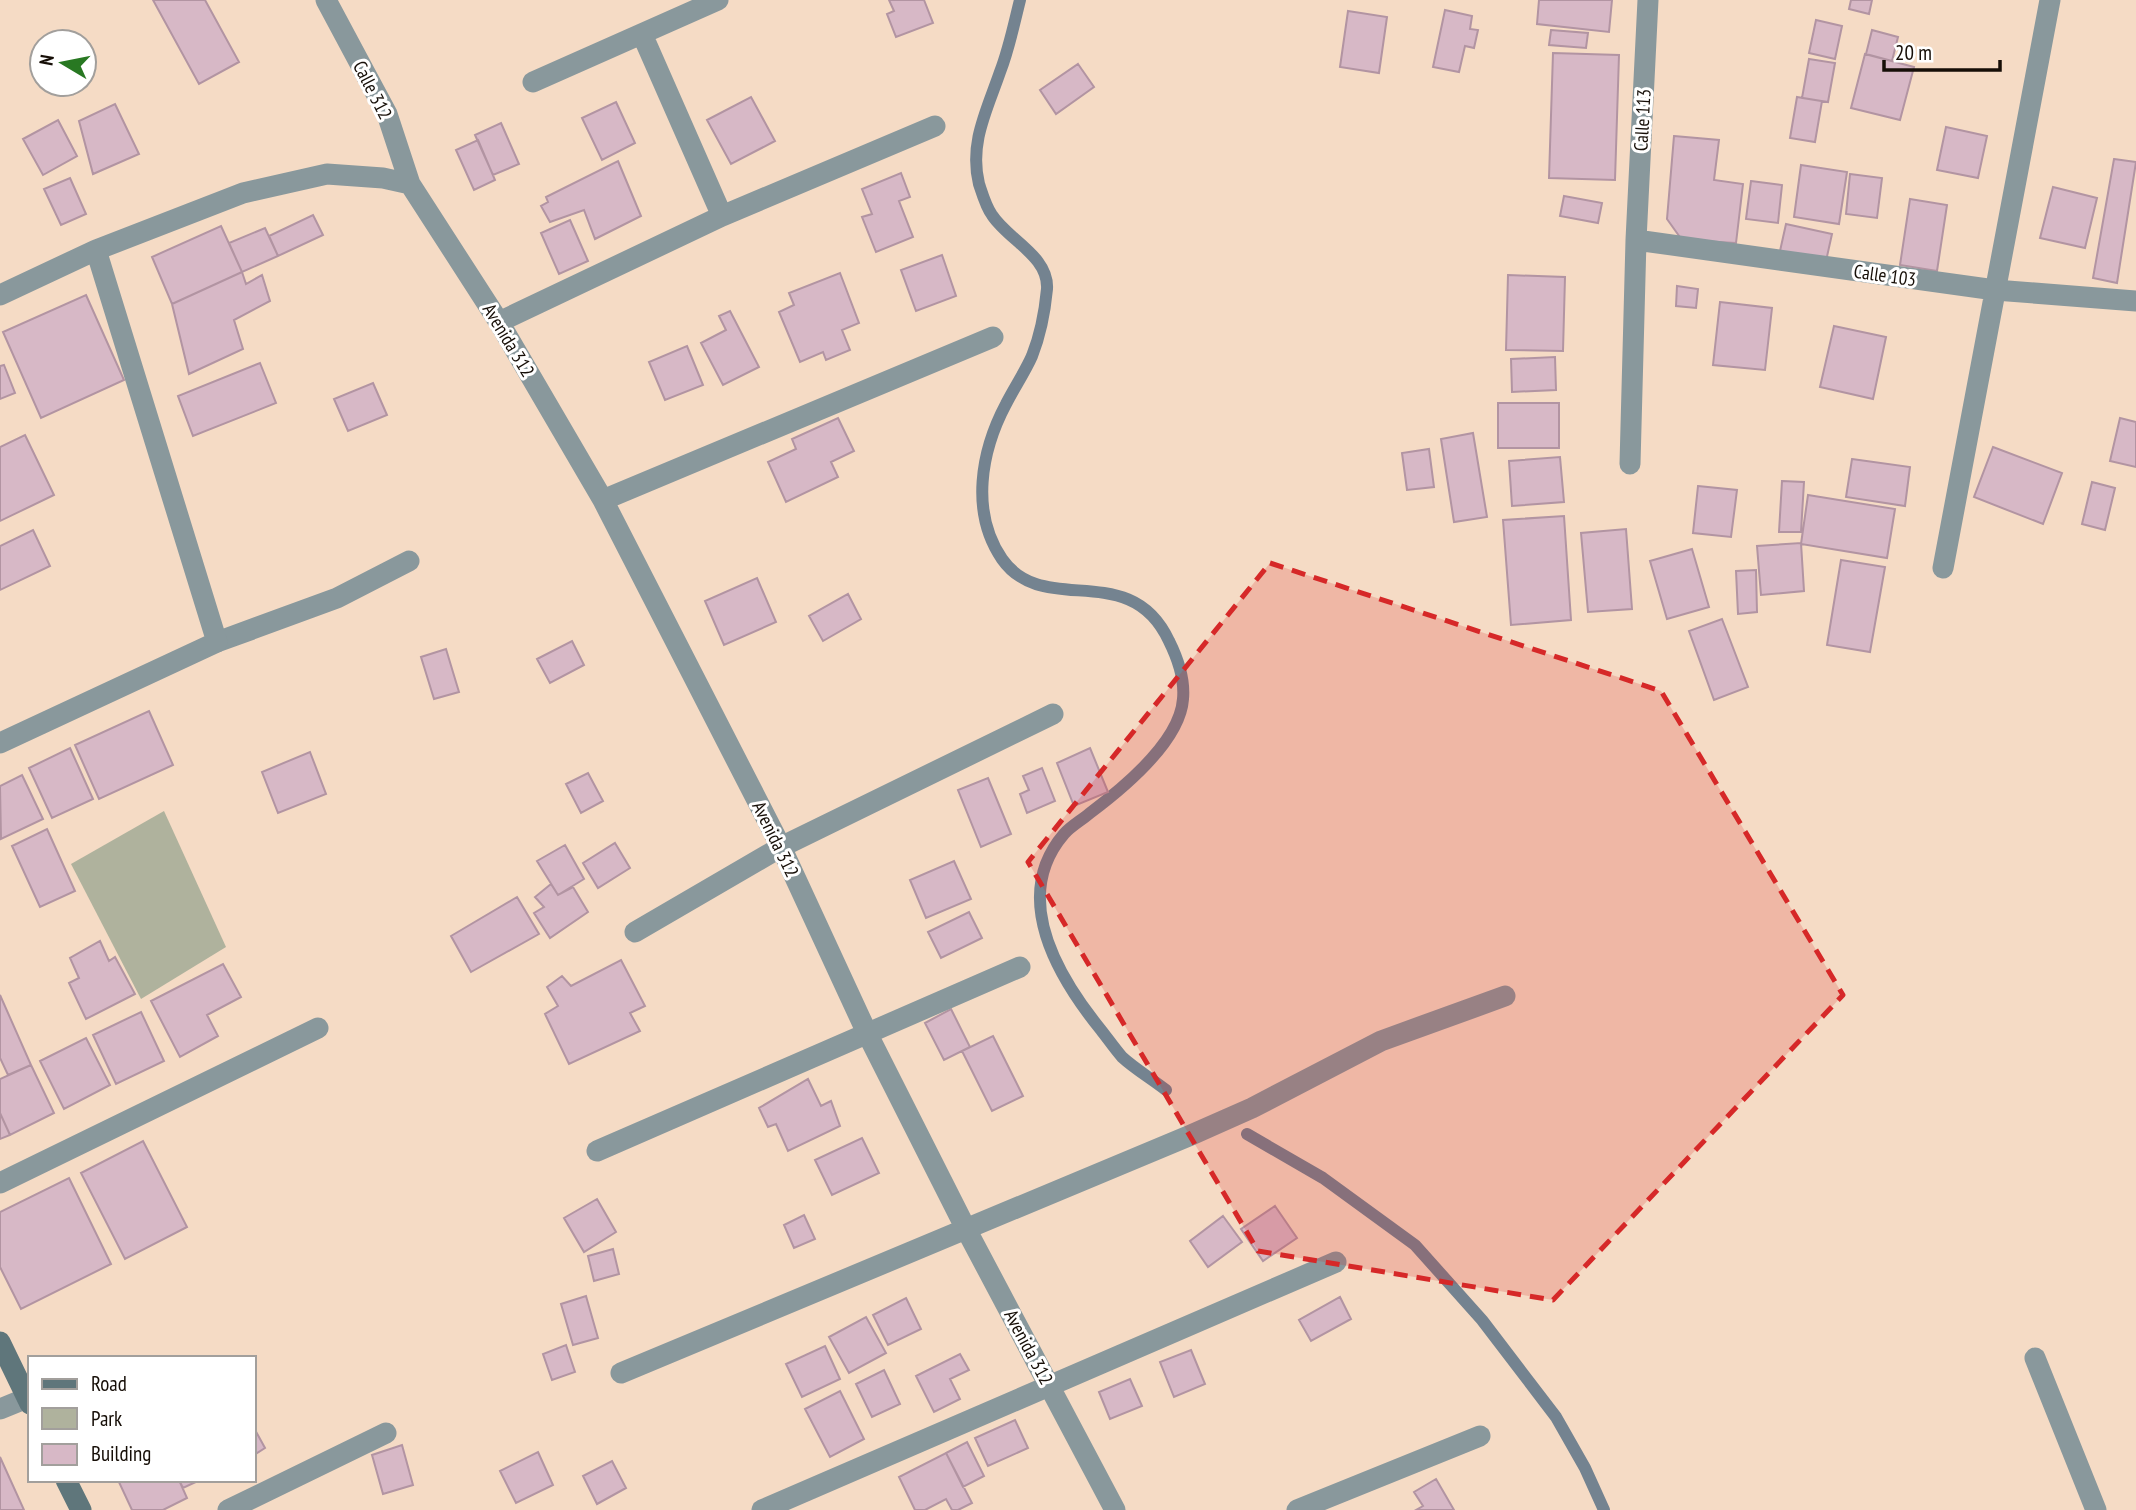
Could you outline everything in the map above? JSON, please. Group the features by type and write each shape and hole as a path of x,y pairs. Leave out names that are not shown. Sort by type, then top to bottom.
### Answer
{"street":[{"name":"Calle 312","path":"326,0 387,114 410,184"},
{"path":"533,82 718,0"},
{"name":"Calle 113","path":"1630,464 1636,240 1647,0"},
{"path":"1943,568 2050,0"},
{"path":"642,34 722,216"},
{"path":"499,322 722,216 935,126"},
{"path":"0,295 96,250 243,192 327,174 383,178 410,184"},
{"name":"Avenida 312","path":"410,184 499,322 603,500 781,847 867,1033 966,1229 1115,1510"},
{"name":"Calle 103","path":"1636,240 1995,290 2136,302"},
{"path":"96,250 217,642"},
{"path":"603,500 993,337"},
{"path":"0,743 217,642 337,598 409,561"},
{"path":"635,932 781,847 1053,714"},
{"path":"597,1151 1020,967"},
{"path":"621,1373 1252,1108 1381,1041 1505,996"},
{"path":"0,1183 318,1028"},
{"path":"762,1510 1336,1262"},
{"path":"0,1342 28,1401 0,1409"},
{"path":"2035,1358 2096,1510"},
{"path":"228,1510 386,1433"},
{"path":"1297,1510 1480,1436"},
{"path":"67,1482 81,1510"}],"highlighted area":[{"path":"1270,563 1661,691 1843,995 1553,1300 1258,1251 1028,862"}],"green space":[{"path":"164,811 226,947 141,999 71,864"}],"building":[{"path":"153,0 205,0 239,62 199,84"},
{"path":"889,0 924,0 933,23 896,37 887,14 894,11"},
{"path":"1539,0 1612,0 1609,32 1537,24"},
{"path":"1851,0 1872,0 1869,14 1849,9"},
{"path":"1445,10 1472,16 1470,29 1478,30 1474,48 1465,46 1459,72 1433,67"},
{"path":"1348,11 1387,17 1379,73 1340,67"},
{"path":"1816,20 1842,26 1835,59 1809,53"},
{"path":"1551,30 1588,33 1586,48 1549,45"},
{"path":"1872,30 1898,37 1892,61 1866,54"},
{"path":"1553,53 1619,55 1615,180 1549,178"},
{"path":"1865,54 1914,67 1900,120 1851,108"},
{"path":"1809,59 1835,63 1828,102 1802,98"},
{"path":"1078,64 1094,87 1056,114 1040,90"},
{"path":"751,97 775,141 731,164 707,120"},
{"path":"1797,97 1822,101 1815,142 1790,138"},
{"path":"616,102 635,143 602,160 582,118"},
{"path":"115,104 139,154 93,174 79,121"},
{"path":"58,120 77,156 43,175 23,139"},
{"path":"501,123 519,164 493,175 475,135"},
{"path":"1946,127 1987,136 1978,178 1937,170"},
{"path":"1674,136 1719,140 1714,180 1743,184 1736,243 1682,240 1667,219"},
{"path":"478,140 495,180 474,190 456,150"},
{"path":"2114,159 2136,162 2117,283 2093,278"},
{"path":"618,161 641,216 595,239 584,210 550,222 541,206 548,202 546,197"},
{"path":"1801,165 1847,172 1839,224 1794,217"},
{"path":"901,173 910,197 899,201 913,237 876,252 862,217 872,214 862,189"},
{"path":"1850,174 1882,178 1877,218 1846,214"},
{"path":"70,178 86,214 61,225 44,189"},
{"path":"1751,181 1782,185 1778,223 1746,219"},
{"path":"2053,187 2097,198 2085,248 2040,238"},
{"path":"1564,196 1602,203 1598,223 1560,216"},
{"path":"1910,199 1947,205 1937,271 1900,265"},
{"path":"313,215 323,235 278,256 269,236"},
{"path":"570,220 588,261 559,274 541,233"},
{"path":"1786,224 1832,234 1826,261 1780,251"},
{"path":"221,226 242,272 172,304 152,257"},
{"path":"265,228 278,256 242,272 229,243"},
{"path":"942,255 956,296 916,311 901,270"},
{"path":"242,272 246,284 262,275 270,301 234,320 243,349 189,374 172,304"},
{"path":"840,273 859,323 842,330 850,350 826,360 823,352 800,362 779,312 794,305 789,293"},
{"path":"1508,275 1565,277 1563,351 1506,350"},
{"path":"1677,286 1698,289 1696,308 1676,306"},
{"path":"86,295 124,380 41,418 3,332"},
{"path":"1720,302 1772,308 1765,370 1713,365"},
{"path":"730,311 759,367 723,385 701,343 726,330 719,316"},
{"path":"1834,326 1886,337 1873,399 1820,387"},
{"path":"687,346 703,385 665,400 649,362"},
{"path":"1555,357 1556,390 1512,392 1511,359"},
{"path":"260,363 276,403 193,436 178,396"},
{"path":"4,365 15,393 0,399 0,366"},
{"path":"373,383 387,415 348,431 334,399"},
{"path":"1498,403 1559,403 1559,448 1498,448"},
{"path":"838,418 854,451 831,462 838,477 786,502 768,462 796,449 792,439"},
{"path":"2120,418 2136,422 2136,467 2110,461"},
{"path":"1473,433 1487,517 1454,522 1441,439"},
{"path":"25,435 54,495 0,521 0,447"},
{"path":"1993,447 2062,473 2043,524 1974,497"},
{"path":"1429,449 1434,487 1407,490 1402,453"},
{"path":"1560,457 1564,502 1512,506 1509,461"},
{"path":"1852,459 1910,467 1905,506 1846,497"},
{"path":"1782,481 1804,482 1801,532 1779,532"},
{"path":"2092,482 2115,488 2105,530 2082,524"},
{"path":"1698,486 1737,490 1731,537 1693,533"},
{"path":"1808,495 1895,509 1887,558 1801,544"},
{"path":"1564,516 1571,620 1511,625 1503,520"},
{"path":"1626,529 1632,609 1588,612 1581,533"},
{"path":"33,530 50,566 0,590 0,546"},
{"path":"1801,543 1804,591 1761,595 1757,546"},
{"path":"1692,549 1709,607 1667,619 1650,561"},
{"path":"1841,560 1885,567 1870,652 1827,645"},
{"path":"1756,570 1757,612 1738,614 1736,571"},
{"path":"757,578 776,622 724,645 705,601"},
{"path":"848,594 861,619 823,641 809,616"},
{"path":"1722,619 1748,687 1714,700 1689,631"},
{"path":"572,641 584,665 550,683 537,659"},
{"path":"446,649 459,692 434,699 421,657"},
{"path":"149,711 173,765 99,799 75,745"},
{"path":"70,748 93,799 52,818 29,768"},
{"path":"1090,748 1108,792 1074,806 1057,763"},
{"path":"310,752 326,794 278,813 262,772"},
{"path":"1042,768 1055,801 1027,813 1020,794 1029,790 1023,776"},
{"path":"588,773 603,801 581,813 566,784"},
{"path":"22,775 43,819 1,839 0,786"},
{"path":"988,778 1011,834 981,847 958,790"},
{"path":"47,829 75,891 40,907 12,846"},
{"path":"615,843 630,868 598,888 583,863"},
{"path":"565,845 584,879 558,895 537,861"},
{"path":"954,861 971,899 926,918 910,880"},
{"path":"551,884 558,895 573,887 588,912 550,938 534,913 544,907 535,897"},
{"path":"517,897 539,934 471,972 451,936"},
{"path":"969,912 982,938 941,958 928,932"},
{"path":"100,941 109,961 115,957 135,994 86,1019 69,983 79,978 70,958"},
{"path":"621,960 645,1006 630,1013 640,1031 569,1064 545,1014 558,1006 547,987 562,976 571,986"},
{"path":"223,964 241,997 207,1015 218,1036 180,1057 151,1001"},
{"path":"0,995 31,1065 8,1075 0,1058"},
{"path":"951,1009 970,1047 944,1060 925,1023"},
{"path":"141,1012 164,1061 116,1084 93,1035"},
{"path":"993,1036 1023,1096 992,1111 962,1051"},
{"path":"86,1038 110,1085 64,1109 40,1061"},
{"path":"31,1065 54,1113 10,1135 0,1113 0,1079"},
{"path":"808,1079 821,1106 831,1101 840,1126 788,1151 776,1124 768,1127 759,1108"},
{"path":"0,1113 10,1135 0,1139"},
{"path":"862,1138 879,1173 832,1195 815,1160"},
{"path":"143,1141 187,1227 125,1259 81,1173"},
{"path":"69,1178 111,1264 21,1309 0,1267 0,1212"},
{"path":"597,1199 616,1232 584,1252 564,1218"},
{"path":"1275,1206 1297,1238 1263,1261 1241,1229"},
{"path":"804,1215 815,1239 794,1248 784,1225"},
{"path":"1223,1216 1242,1242 1208,1267 1190,1241"},
{"path":"613,1249 619,1274 594,1281 588,1256"},
{"path":"586,1296 598,1338 573,1345 561,1304"},
{"path":"1340,1297 1351,1319 1311,1341 1299,1320"},
{"path":"906,1298 921,1329 888,1345 873,1315"},
{"path":"866,1317 886,1353 849,1373 829,1337"},
{"path":"566,1345 575,1372 552,1380 543,1354"},
{"path":"825,1346 840,1379 802,1397 786,1364"},
{"path":"1191,1350 1205,1384 1174,1397 1160,1362"},
{"path":"960,1354 969,1370 950,1379 960,1399 934,1412 916,1376"},
{"path":"884,1370 900,1404 872,1417 856,1384"},
{"path":"1130,1379 1142,1406 1110,1419 1099,1392"},
{"path":"840,1391 864,1439 830,1457 805,1409"},
{"path":"1015,1420 1028,1448 988,1466 975,1438"},
{"path":"256,1432 265,1448 256,1454"},
{"path":"967,1442 984,1476 963,1487 946,1453"},
{"path":"402,1445 413,1485 383,1494 372,1455"},
{"path":"538,1452 553,1485 516,1503 500,1471"},
{"path":"946,1453 972,1503 952,1510 946,1499 925,1510 915,1510 899,1477"},
{"path":"0,1457 24,1510 0,1510"},
{"path":"612,1461 626,1488 597,1504 583,1476"},
{"path":"1436,1479 1454,1510 1416,1510 1423,1506 1414,1492"},
{"path":"119,1482 180,1482 187,1498 163,1510 132,1510"},
{"path":"180,1482 196,1482 183,1488"}],"waterway":[{"path":"1020,0 1006,54 981,127 976,169 990,212 1042,267 1047,289 1042,323 1032,356 997,422 990,441 985,461 983,502 992,541 1002,559 1020,576 1040,585 1110,594 1132,601 1152,616 1169,641 1178,662 1183,699 1172,732 1133,778 1064,834 1048,858 1041,884 1041,910 1046,936 1069,986 1122,1057 1166,1090"},
{"path":"1247,1134 1323,1178 1415,1245 1482,1320 1556,1417 1585,1468 1604,1510"}]}
